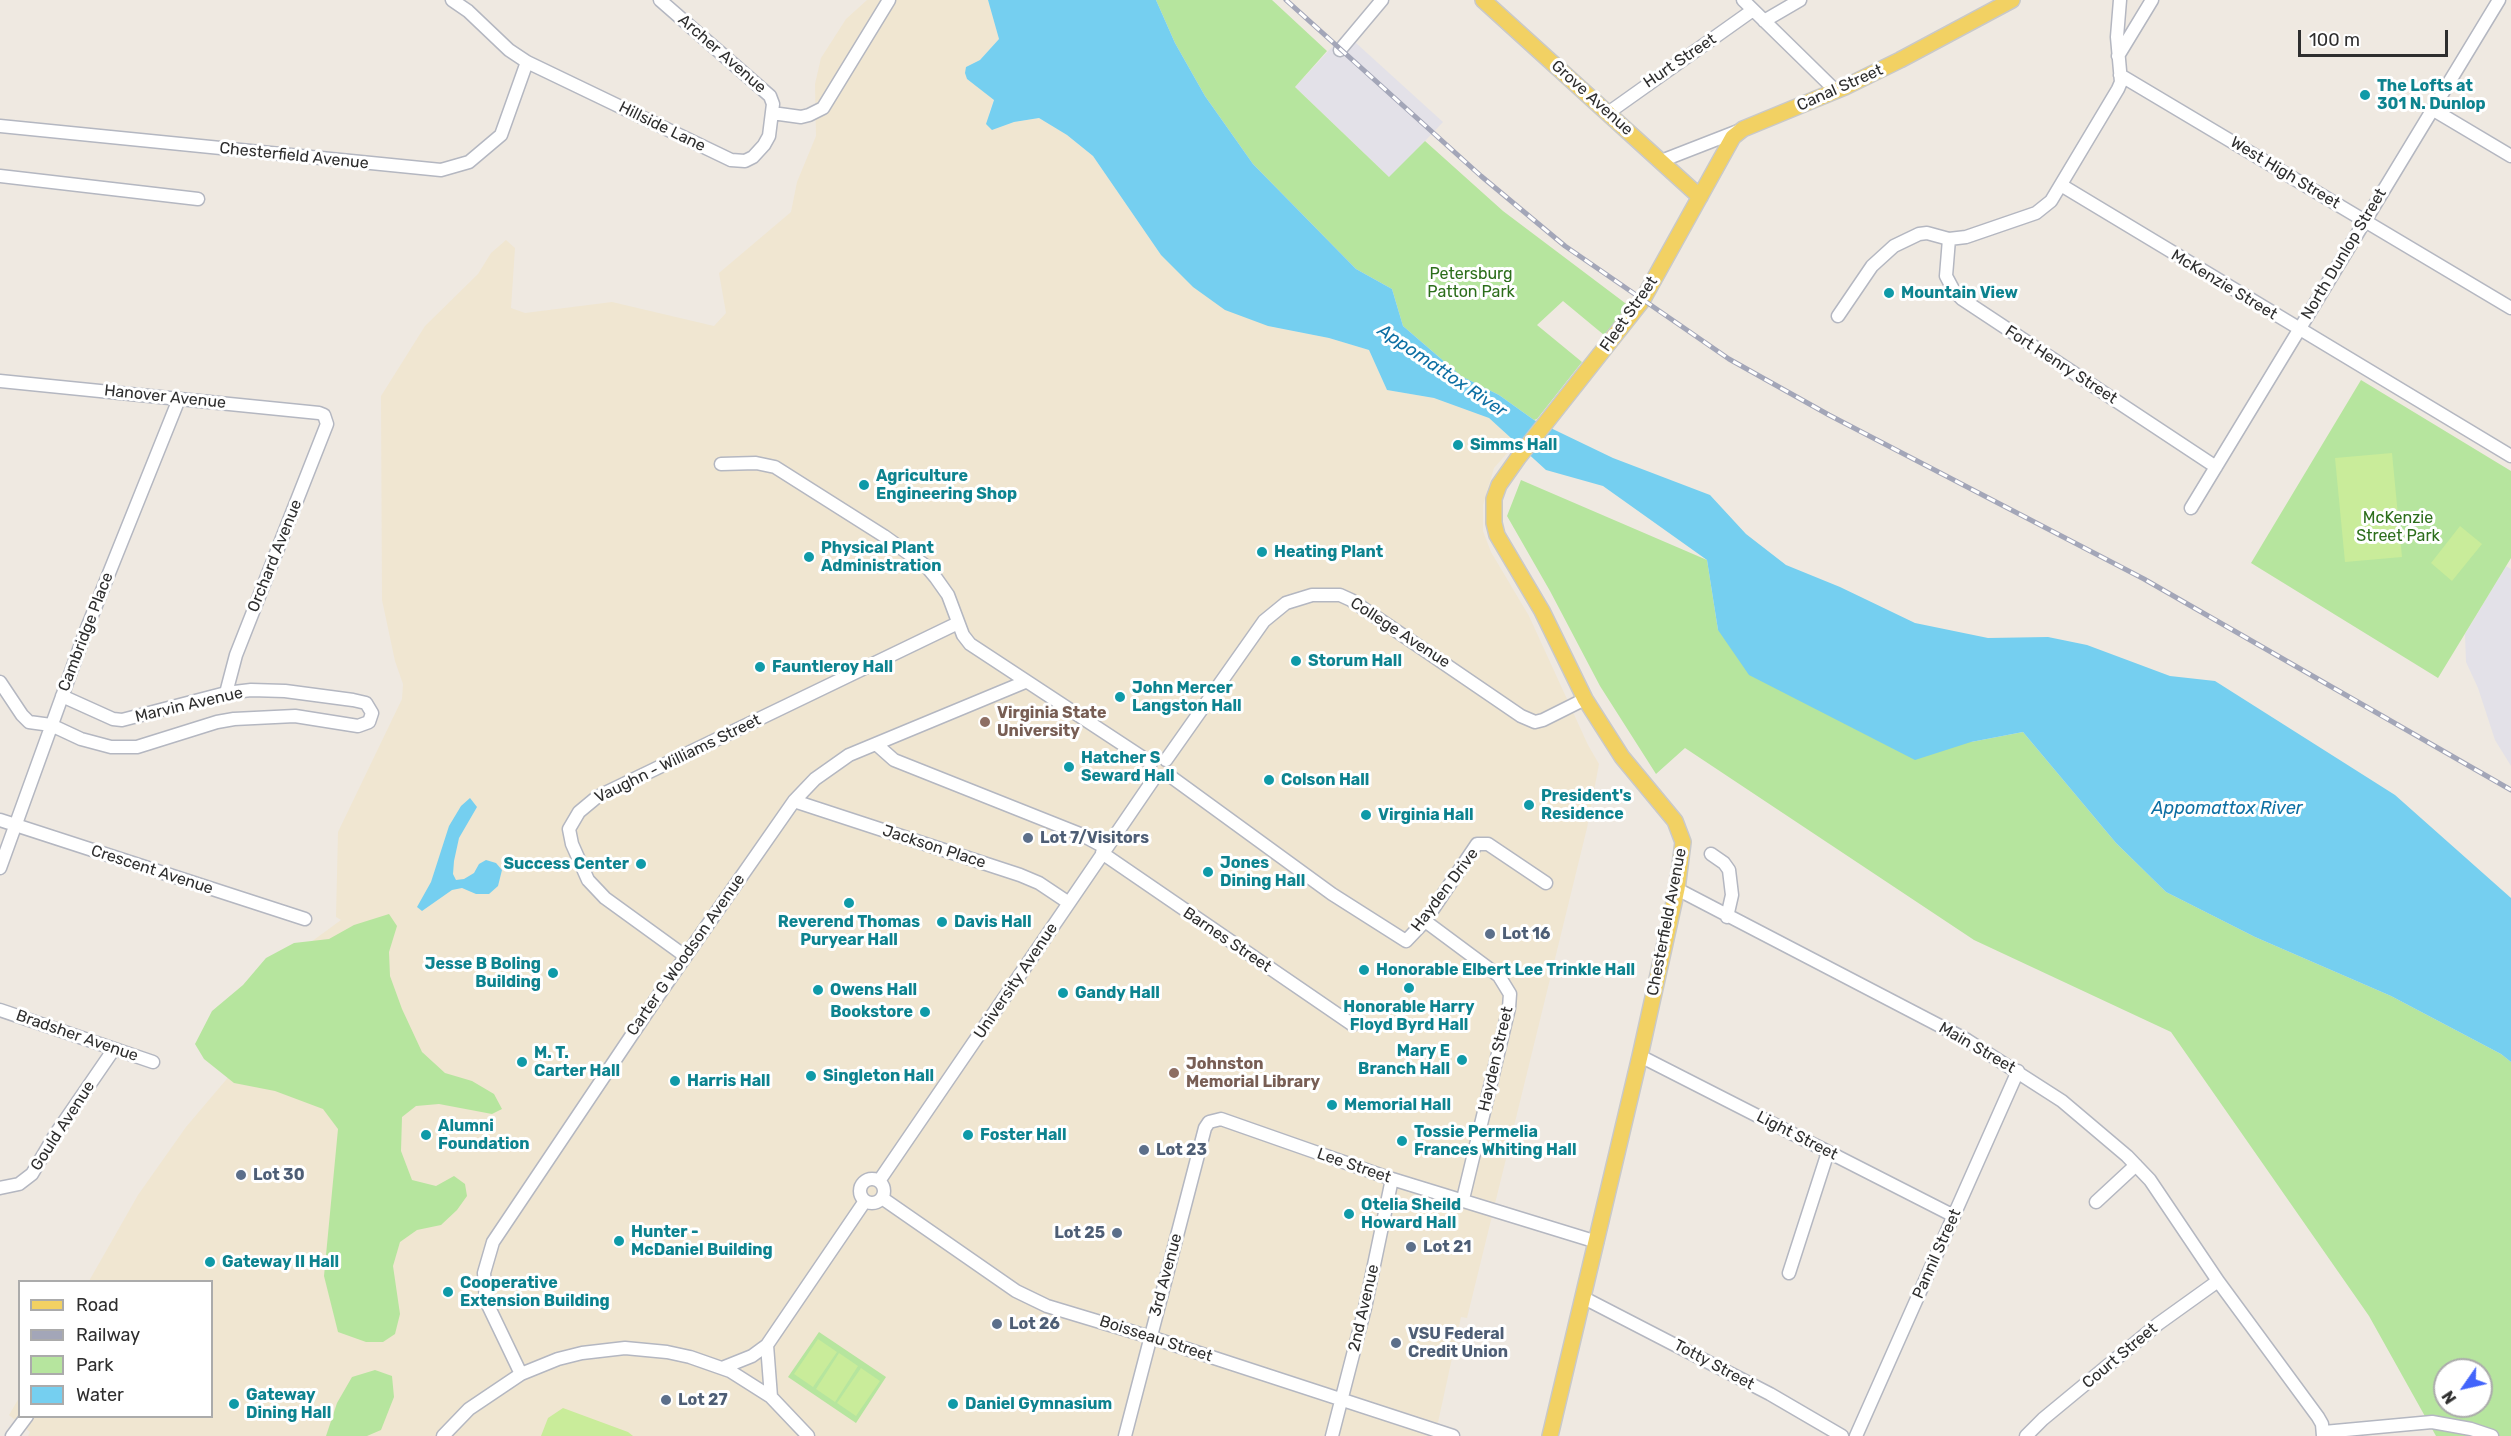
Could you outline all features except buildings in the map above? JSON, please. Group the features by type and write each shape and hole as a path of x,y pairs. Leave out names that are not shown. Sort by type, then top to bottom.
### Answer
{"main road":[{"name":"Grove Avenue","path":"1483,0 1700,197"},
{"name":"Canal Street","path":"1743,129 1836,91 2012,0"},
{"name":"Fleet Street","path":"1518,458 1642,301 1733,137 1743,129"},
{"name":"Chesterfield Avenue","path":"1518,458 1499,484 1494,499 1494,523 1497,535 1542,611 1585,699 1622,757 1680,831 1684,852 1640,1056 1550,1436"}],"street":[{"name":"Hillside Lane","path":"452,0 468,11 509,50 527,62 731,160 745,161 758,153 769,136 771,113"},
{"name":"Archer Avenue","path":"660,0 766,91 773,104 771,113"},
{"path":"771,113 801,117 823,108 889,0"},
{"path":"1340,50 1382,0"},
{"path":"1743,0 1836,91"},
{"path":"1764,21 1800,0"},
{"path":"1838,316 1872,266 1894,246 1919,234 1928,233 1949,239 1966,237 2036,213 2051,201 2118,89 2120,0"},
{"path":"2118,57 2152,0"},
{"name":"North Dunlop Street","path":"2191,508 2499,0"},
{"name":"Hurt Street","path":"1608,113 1753,10"},
{"name":"Chesterfield Avenue","path":"0,126 441,170 469,162 501,135 527,62"},
{"name":"West High Street","path":"2120,75 2511,308"},
{"path":"2432,109 2511,156"},
{"name":"Canal Street","path":"1661,161 1743,129"},
{"path":"0,176 198,199"},
{"name":"McKenzie Street","path":"2061,185 2298,330 2511,456"},
{"name":"Fort Henry Street","path":"1949,239 1946,276 1954,291 1962,299 2216,468"},
{"name":"Hanover Avenue","path":"0,381 319,413 327,419"},
{"name":"Cambridge Place","path":"0,868 85,633 179,399"},
{"name":"Orchard Avenue","path":"226,693 236,655 327,419"},
{"path":"721,464 756,463 775,467 884,536 926,566 936,578 948,595 963,635 970,644 1151,763"},
{"name":"College Avenue","path":"1166,760 1264,621 1286,603 1312,595 1340,595 1361,606 1521,716 1535,722 1585,699"},
{"name":"Vaughn - Williams Street","path":"685,956 605,898 588,880 576,853 569,829 579,812 597,797 958,623"},
{"name":"Marvin Avenue","path":"0,682 29,722 51,725 97,744 127,748 234,718 296,716 358,726 363,725 371,717 370,708 366,704 353,700 275,690 226,693 122,720 113,719 62,696"},
{"name":"Carter G Woodson Avenue","path":"521,1374 486,1301 484,1273 493,1242 685,956 794,801 832,766 849,755 1025,682"},
{"name":"Barnes Street","path":"876,744 894,760 1080,834 1353,1024"},
{"path":"1160,758 1166,760 1172,768 1170,777 1161,782 1153,780 1148,771 1151,763 1160,758"},
{"name":"Hayden Drive","path":"1170,777 1332,894 1406,941 1425,921 1477,844 1488,844 1546,883"},
{"name":"University Avenue","path":"722,1368 752,1356 767,1345 865,1202 860,1191 861,1186 870,1179 879,1181 1153,780"},
{"name":"Jackson Place","path":"794,801 1020,875 1039,883 1069,903"},
{"name":"Crescent Avenue","path":"0,820 305,919"},
{"path":"1711,854 1724,863 1729,870 1732,895 1727,916"},
{"name":"Main Street","path":"1677,889 1893,1001 2018,1071 2062,1101 2136,1165 2164,1199 2218,1281 2318,1417 2324,1434"},
{"name":"Hayden Street","path":"1425,921 1499,976 1510,994 1509,1008 1463,1199"},
{"name":"Bradsher Avenue","path":"0,1010 153,1062"},
{"name":"Gould Avenue","path":"0,1188 19,1184 32,1174 55,1135 114,1049"},
{"name":"Light Street","path":"1640,1056 1954,1216"},
{"name":"Pannil Street","path":"1856,1436 2018,1071"},
{"name":"Lee Street","path":"1215,1120 1221,1119 1392,1179 1597,1242"},
{"name":"3rd Avenue","path":"1125,1436 1205,1128 1209,1122 1215,1120"},
{"path":"1789,1273 1828,1152"},
{"path":"2096,1202 2136,1165"},
{"name":"2nd Avenue","path":"1332,1436 1365,1308 1392,1179"},
{"path":"865,1202 874,1203 882,1198 884,1191 879,1181"},
{"name":"Boisseau Street","path":"882,1198 1016,1291 1047,1306 1150,1337 1453,1436"},
{"name":"Court Street","path":"2026,1436 2043,1419 2158,1324 2218,1281"},
{"name":"Totty Street","path":"1584,1298 1770,1394 1842,1436"},
{"path":"767,1345 771,1397"},
{"path":"442,1436 468,1409 521,1374 558,1359 582,1353 625,1348 667,1352 722,1368 771,1397 808,1436"},
{"path":"12,1436 26,1418"},
{"path":"2324,1434 2432,1422 2471,1429 2492,1436"}],"shaded area":[{"name":"Virginia State University","path":"867,0 988,0 999,39 980,60 966,67 967,79 994,99 989,113 992,130 1014,122 1039,118 1067,135 1093,156 1161,255 1268,326 1329,338 1369,350 1387,390 1434,398 1489,418 1516,443 1494,468 1483,505 1483,531 1491,552 1529,616 1588,745 1599,764 1587,828 1467,1318 1461,1317 1435,1436 28,1436 30,1432 9,1415 18,1400 18,1418 213,1418 213,1280 90,1280 138,1195 186,1127 242,1061 296,953 341,920 336,917 338,832 402,699 403,684 395,661 382,600 381,396 425,326 478,274 491,253 506,240 515,248 511,308 525,313 612,302 714,326 726,313 719,273 791,212 797,182 816,136 815,84 821,58 846,19"},
{"path":"1345,33 1443,122 1390,178 1295,87"},
{"path":"2506,566 2511,569 2511,766 2495,740 2478,688 2466,662 2465,634"}],"green space":[{"name":"Petersburg Patton Park","path":"1156,0 1272,0 1327,51 1295,87 1389,177 1425,141 1503,211 1629,306 1604,335 1563,301 1537,325 1582,362 1537,419 1534,420 1499,395 1461,376 1403,326 1392,289 1356,269 1253,164 1205,96 1175,43"},
{"name":"McKenzie Street Park","path":"2361,380 2511,471 2511,558 2438,678 2251,563"},
{"path":"2392,453 2402,557 2345,562 2335,458"},
{"path":"1521,480 1707,560 1718,630 1971,742 2023,732 2116,843 2166,892 2255,937 2391,996 2501,1054 2511,1062 2511,1436 2436,1436 2369,1316 2171,1032 1974,940 1685,748 1656,774 1600,686 1507,516"},
{"path":"2460,526 2482,544 2452,581 2431,563"},
{"path":"389,914 397,926 389,952 390,976 422,1052 445,1073 472,1081 494,1094 502,1109 492,1114 439,1104 416,1106 402,1117 401,1151 412,1180 436,1186 454,1176 465,1184 467,1196 457,1210 441,1225 417,1230 400,1242 393,1266 400,1314 395,1334 383,1342 366,1342 338,1332 324,1276 338,1129 323,1109 275,1091 234,1083 204,1059 195,1044 212,1011 243,985 266,958 294,943 329,939 354,925"},
{"path":"819,1332 886,1377 856,1423 788,1377"},
{"path":"818,1339 837,1352 813,1387 794,1374"},
{"path":"839,1353 858,1366 835,1402 816,1389"},
{"path":"861,1368 880,1381 856,1416 837,1403"},
{"path":"375,1370 392,1376 394,1397 381,1430 367,1436 326,1436 337,1403 352,1377"},
{"path":"563,1408 628,1432 633,1436 541,1436 548,1418"}],"water":[{"name":"Appomattox River","path":"988,0 1156,0 1175,43 1205,96 1253,164 1356,269 1392,289 1403,326 1461,376 1499,395 1534,420 1613,458 1710,495 1746,534 1786,565 1840,587 1915,623 1988,638 2048,637 2087,645 2170,676 2215,681 2395,795 2511,898 2511,1062 2501,1054 2391,996 2255,937 2166,892 2116,843 2023,732 1971,742 1915,760 1749,675 1718,630 1707,560 1603,486 1546,470 1489,418 1434,398 1387,390 1369,350 1329,338 1268,326 1225,310 1193,287 1161,255 1093,156 1067,135 1039,118 1014,122 992,130 986,124 994,100 967,79 965,73 966,67 980,60 999,39"},
{"path":"470,798 477,807 459,838 453,874 456,880 464,879 474,873 479,864 486,860 496,863 502,870 498,886 489,894 476,894 462,888 452,890 422,911 417,907 431,882 449,826 461,806"}],"railway":[{"path":"1286,0 1481,176 1565,246 1729,359 1829,415 2144,579 2511,790"}],"place":[{"name":"The Lofts at 301 N. Dunlop","path":"2365,95"},
{"name":"Mountain View","path":"1889,293"},
{"name":"Simms Hall","path":"1458,445"},
{"name":"Agriculture Engineering Shop","path":"864,485"},
{"name":"Heating Plant","path":"1262,552"},
{"name":"Physical Plant Administration","path":"809,557"},
{"name":"Storum Hall","path":"1296,661"},
{"name":"Fauntleroy Hall","path":"760,667"},
{"name":"John Mercer Langston Hall","path":"1120,697"},
{"name":"Virginia State University","path":"985,722"},
{"name":"Hatcher S Seward Hall","path":"1069,767"},
{"name":"Colson Hall","path":"1269,780"},
{"name":"President's Residence","path":"1529,805"},
{"name":"Virginia Hall","path":"1366,815"},
{"name":"Lot 7/Visitors","path":"1028,838"},
{"name":"Success Center","path":"641,864"},
{"name":"Jones Dining Hall","path":"1208,872"},
{"name":"Reverend Thomas Puryear Hall","path":"849,903"},
{"name":"Davis Hall","path":"942,922"},
{"name":"Lot 16","path":"1490,934"},
{"name":"Honorable Elbert Lee Trinkle Hall","path":"1364,970"},
{"name":"Jesse B Boling Building","path":"553,973"},
{"name":"Honorable Harry Floyd Byrd Hall","path":"1409,988"},
{"name":"Owens Hall","path":"818,990"},
{"name":"Gandy Hall","path":"1063,993"},
{"name":"Bookstore","path":"925,1012"},
{"name":"Mary E Branch Hall","path":"1462,1060"},
{"name":"M. T. Carter Hall","path":"522,1062"},
{"name":"Johnston Memorial Library","path":"1174,1073"},
{"name":"Singleton Hall","path":"811,1076"},
{"name":"Harris Hall","path":"675,1081"},
{"name":"Memorial Hall","path":"1332,1105"},
{"name":"Alumni Foundation","path":"426,1135"},
{"name":"Foster Hall","path":"968,1135"},
{"name":"Tossie Permelia Frances Whiting Hall","path":"1402,1141"},
{"name":"Lot 23","path":"1144,1150"},
{"name":"Lot 30","path":"241,1175"},
{"name":"Otelia Sheild Howard Hall","path":"1349,1214"},
{"name":"Lot 25","path":"1117,1233"},
{"name":"Hunter - McDaniel Building","path":"619,1241"},
{"name":"Lot 21","path":"1411,1247"},
{"name":"Gateway II Hall","path":"210,1262"},
{"name":"Cooperative Extension Building","path":"448,1292"},
{"name":"Lot 26","path":"997,1324"},
{"name":"VSU Federal Credit Union","path":"1396,1343"},
{"name":"Lot 27","path":"666,1400"},
{"name":"Gateway Dining Hall","path":"234,1404"},
{"name":"Daniel Gymnasium","path":"953,1404"}]}
